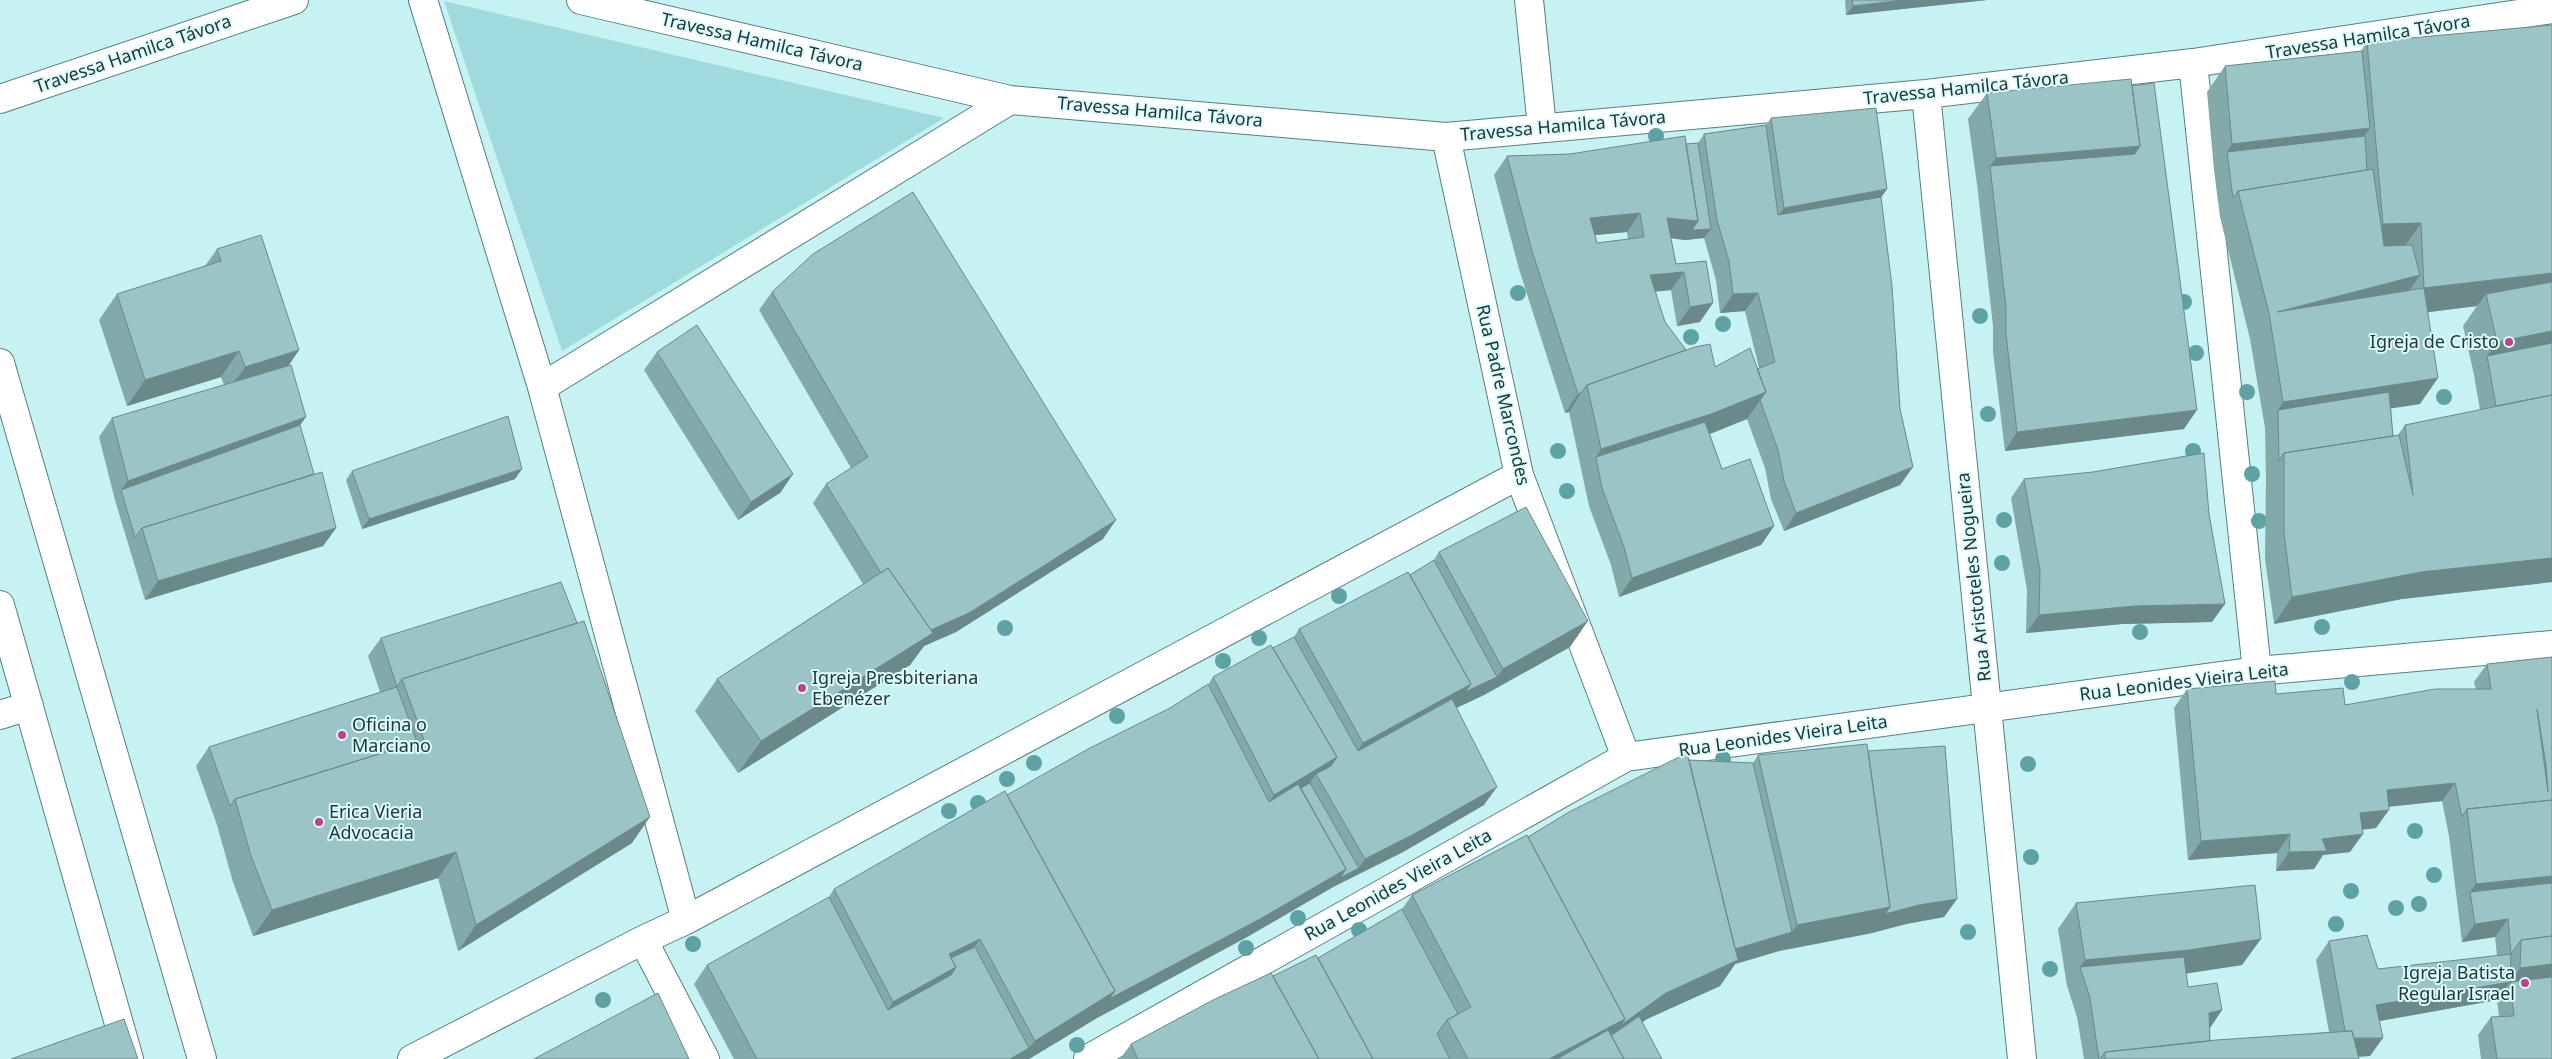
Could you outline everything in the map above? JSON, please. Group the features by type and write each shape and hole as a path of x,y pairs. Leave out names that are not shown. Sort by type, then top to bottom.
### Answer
{"street":[{"name":"Travessa Hamilca Távora","path":"0,99 294,0"},
{"path":"423,0 542,386 686,920"},
{"name":"Travessa Hamilca Távora","path":"580,0 1010,100 1446,137 1926,94 2193,63 2552,9"},
{"path":"1529,0 1542,127"},
{"path":"2193,63 2257,671"},
{"name":"Rua Aristoteles Nogueira","path":"1926,94 2022,1059"},
{"path":"542,386 1010,100"},
{"name":"Rua Padre Marcondes","path":"1446,137 1519,475 1626,757"},
{"path":"0,363 202,1059"},
{"path":"412,1059 643,940 686,920 1519,475"},
{"path":"0,604 130,1059"},
{"name":"Rua Leonides Vieira Leita","path":"1088,1059 1626,757 2257,671 2552,646"},
{"path":"0,715 29,706"},
{"path":"643,940 705,1059"}],"shaded area":[{"path":"444,1 944,118 562,351"}],"building":[{"path":"1852,0 1904,0 1853,6"},
{"path":"2552,25 2552,273 2424,288 2421,223 2383,224 2367,42"},
{"path":"2362,51 2370,128 2232,144 2225,66"},
{"path":"2131,79 2140,146 1996,158 1987,93"},
{"path":"2154,83 2197,410 2017,432 2006,334 2006,308 1990,166 2135,154 2140,146 2132,86"},
{"path":"1876,108 1887,189 1784,208 1771,118"},
{"path":"1766,125 1778,215 1881,197 1892,286 1900,409 1913,467 1796,513 1784,481 1778,450 1760,400 1766,392 1757,369 1775,362 1758,293 1733,294 1729,261 1717,220 1704,134"},
{"path":"1685,136 1698,221 1667,218 1676,264 1706,261 1713,303 1690,307 1684,272 1650,275 1665,322 1686,350 1587,385 1578,394 1532,251 1507,156 1570,154","holes":["1640,213 1644,237 1597,243 1590,218"]},
{"path":"2365,136 2367,170 2238,191 2233,198 2227,152"},
{"path":"1698,143 1711,229 1692,230 1698,221 1686,144"},
{"path":"2373,169 2384,246 2412,245 2420,275 2277,312 2424,288 2438,378 2283,402 2269,313 2238,191"},
{"path":"913,192 1116,520 969,613 931,630 888,568 881,573 826,484 868,457 772,292 813,254"},
{"path":"261,235 299,350 245,367 239,351 145,380 117,294 221,261 217,249"},
{"path":"2552,282 2552,331 2497,342 2486,294"},
{"path":"697,325 793,474 751,502 657,352"},
{"path":"2552,343 2552,395 2496,406 2487,356"},
{"path":"1710,344 1715,367 1750,348 1766,392 1711,414 1601,449 1587,385 1695,347"},
{"path":"291,365 306,417 128,481 112,418"},
{"path":"2389,392 2393,436 2284,453 2279,461 2278,410"},
{"path":"2552,395 2552,558 2421,572 2292,597 2284,533 2284,453 2399,435 2413,495 2405,425"},
{"path":"508,416 522,469 369,519 352,471"},
{"path":"1705,422 1722,469 1750,459 1774,526 1632,578 1624,547 1602,488 1596,457"},
{"path":"300,425 314,474 142,528 135,537 121,490"},
{"path":"2204,453 2209,514 2225,604 2135,606 2039,615 2040,571 2024,479 2093,472"},
{"path":"322,472 336,528 158,581 142,528"},
{"path":"1526,507 1588,621 1503,669 1439,552"},
{"path":"1434,560 1497,677 1465,692 1471,684 1410,575"},
{"name":"Igreja Presbiteriana Ebenézer","path":"888,568 933,633 761,741 717,679"},
{"path":"1408,572 1471,684 1363,743 1299,629"},
{"path":"561,582 577,623 402,679 397,687 381,638"},
{"path":"584,621 650,817 476,925 456,852 272,910 251,856 235,799 424,740 402,679"},
{"path":"1294,637 1358,751 1452,699 1497,787 1416,833 1365,859 1316,774 1331,766 1337,757 1273,648"},
{"path":"1271,645 1337,757 1274,795 1213,677"},
{"path":"2552,657 2552,800 2467,809 2462,817 2455,783 2387,790 2389,810 2360,813 2363,834 2322,839 2327,851 2289,852 2290,834 2201,841 2187,689 2275,681 2276,694 2343,688 2345,705 2435,689 2491,689 2487,664","holes":["2537,709 2546,765 2548,792"]},
{"path":"1208,684 1269,802 1298,784 1346,869 1260,919 1109,999 1115,991 1007,795 1088,749 1170,708"},
{"name":"Oficina o Marciano","path":"397,687 417,742 235,799 230,806 209,747"},
{"path":"1867,744 1890,907 1797,925 1758,755"},
{"path":"1945,746 1957,899 1919,905 1885,914 1890,907 1868,751"},
{"path":"1687,753 1738,960 1666,993 1621,1025 1625,1019 1528,837 1569,812"},
{"path":"1689,760 1753,763 1792,932 1735,949"},
{"path":"1310,783 1359,868 1340,878 1346,869 1301,788"},
{"path":"1005,791 1115,991 1035,1041 980,939 949,954 956,967 893,1002 834,889"},
{"path":"2552,800 2552,876 2476,884 2467,809"},
{"path":"1527,835 1625,1019 1549,1059 1468,1059 1447,1020 1471,1007 1412,895"},
{"path":"2552,883 2552,936 2521,940 2511,954 2508,919 2475,924 2470,892"},
{"path":"2255,885 2261,939 2189,950 2085,960 2076,903"},
{"path":"829,897 888,1010 951,975 956,967 951,958 975,947 1029,1048 1010,1059 757,1059 707,965"},
{"path":"1402,909 1458,1014 1447,1020 1437,1034 1450,1059 1373,1059 1318,958"},
{"path":"2367,935 2378,969 2511,954 2510,982 2376,1005 2383,1038 2354,1038 2352,1031 2345,1031 2329,941"},
{"path":"2552,936 2552,964 2520,968 2521,940"},
{"path":"1316,955 1373,1059 1319,1059 1273,976"},
{"path":"2184,957 2188,987 2217,983 2222,1010 2209,1013 2210,1041 2105,1052 2099,1059 2090,998 2080,967"},
{"path":"1271,973 1319,1059 1138,1059 1131,1044 1213,1000"},
{"path":"2552,977 2552,1059 2497,1059 2491,1017 2514,1016 2510,982"},
{"path":"658,993 689,1059 534,1059"},
{"path":"1639,1016 1662,1059 1624,1059 1611,1035"},
{"path":"124,1019 138,1059 11,1059"},
{"path":"1608,1030 1624,1059 1557,1059"},
{"path":"2352,1031 2359,1059 2105,1059 2105,1052 2216,1040"}],"place":[{"name":"Igreja de Cristo","path":"2509,342"},
{"name":"Igreja Presbiteriana Ebenézer","path":"802,688"},
{"name":"Oficina o Marciano","path":"342,735"},
{"name":"Erica Vieria Advocacia","path":"319,822"},
{"name":"Igreja Batista Regular Israel","path":"2525,983"}]}
